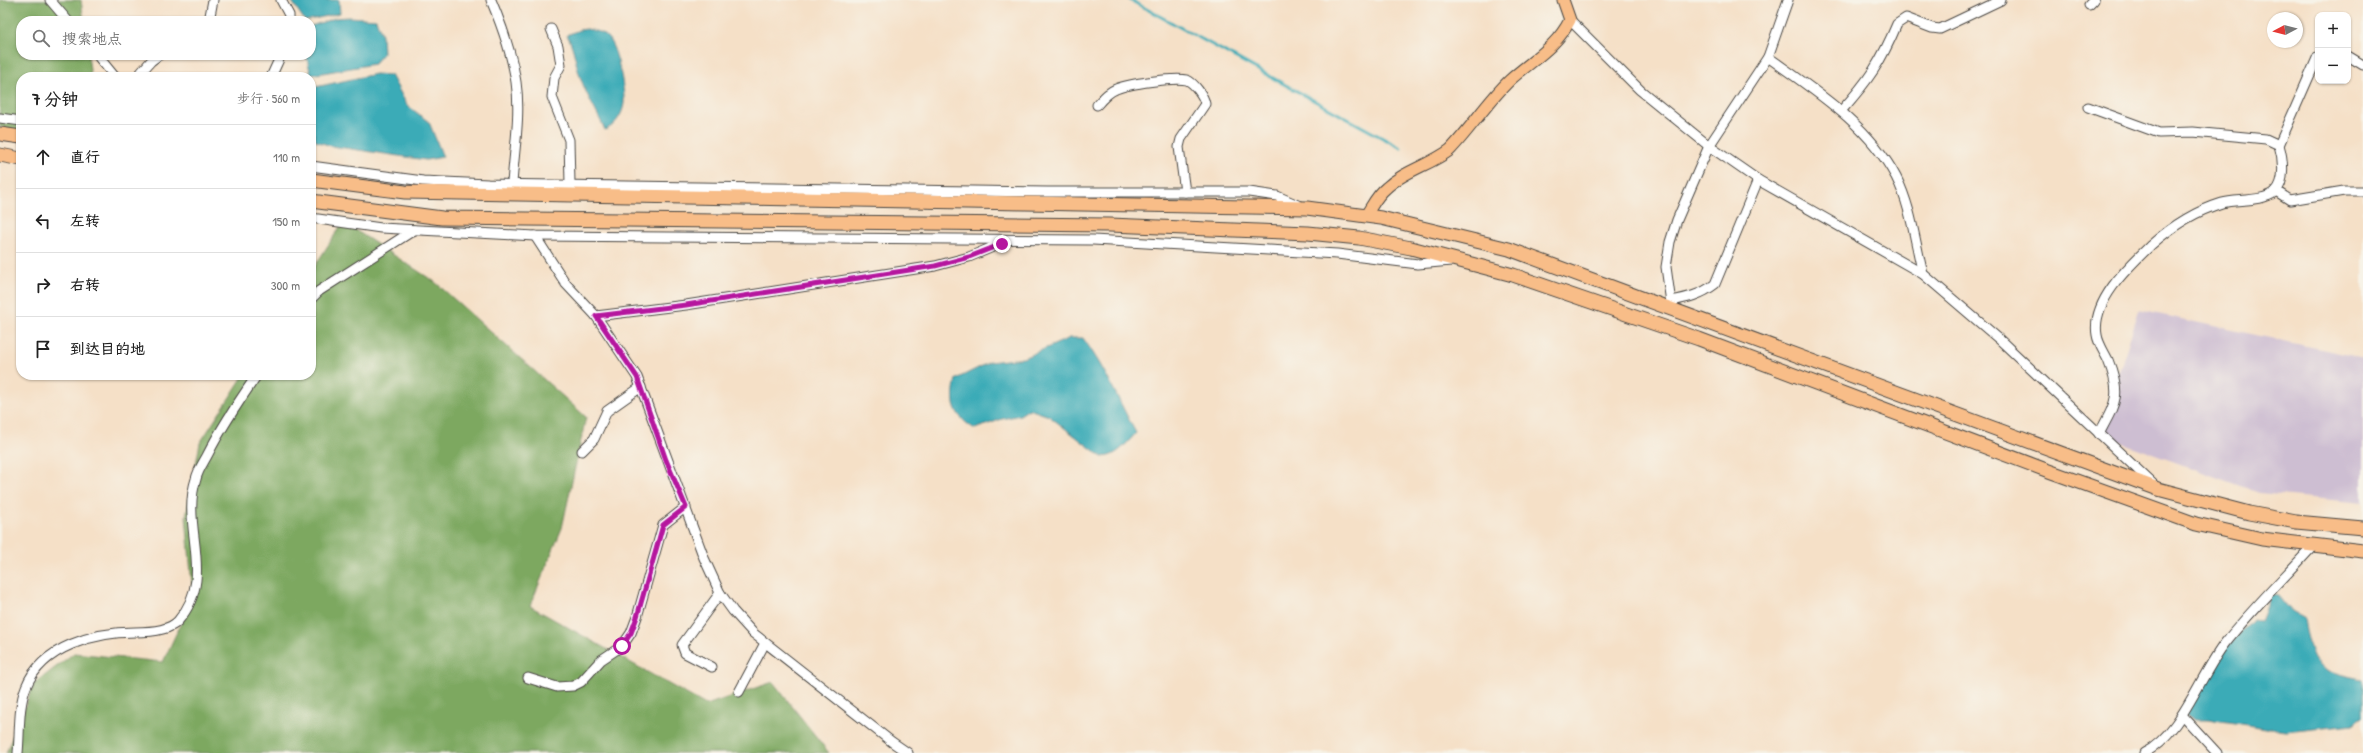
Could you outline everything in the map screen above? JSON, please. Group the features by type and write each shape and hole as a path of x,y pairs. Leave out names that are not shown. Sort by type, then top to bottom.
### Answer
{"highway":[{"path":"0,134 16,136"},
{"path":"0,156 16,158"},
{"path":"316,181 406,192 1307,208 1366,215 1433,229 1509,249 1671,305 2158,489 2249,513 2290,521 2363,528"},
{"path":"316,202 442,218 1110,225 1308,233 1359,238 1411,248 1513,275 1699,339 2046,470 2196,524 2262,539 2363,551"}],"main road":[{"path":"1366,215 1386,187 1450,150 1507,84 1552,47 1563,34 1570,20 1563,0"}],"street":[{"path":"50,0 64,16"},
{"path":"210,16 213,0"},
{"path":"281,0 289,16"},
{"path":"491,0 511,57 516,83 517,110 512,184"},
{"path":"1758,180 1715,284 1706,292 1671,305 1666,267 1670,242 1709,146 1768,57 1788,0"},
{"path":"1841,111 1865,85 1878,66 1897,24 1901,20 1906,18 1932,28 1940,29 2001,0"},
{"path":"1570,20 1640,90 1709,146 1758,180 1923,274 1999,339 2158,489"},
{"path":"551,29 558,46 561,65 554,78 552,97 569,140 570,184"},
{"path":"1768,57 1841,111 1858,126 1882,156 1896,178 1905,201 1923,274"},
{"path":"2351,58 2363,65"},
{"path":"101,60 111,72"},
{"path":"141,72 152,60"},
{"path":"273,72 279,60"},
{"path":"2099,434 2115,404 2116,395 2115,379 2097,335 2097,323 2100,308 2122,272 2161,236 2191,216 2222,204 2268,196 2276,191 2282,170 2282,156 2279,145 2315,63"},
{"path":"1097,105 1108,93 1124,86 1179,79 1190,82 1202,95 1205,104 1181,140 1179,147 1185,192"},
{"path":"2088,107 2159,133 2193,132 2266,139 2279,145"},
{"path":"0,118 16,120"},
{"path":"316,167 423,181 512,184 1047,192 1263,193 1307,208"},
{"path":"2276,191 2290,200 2336,192 2363,191"},
{"path":"316,219 414,230 535,236 1093,240 1358,256 1418,264 1461,261"},
{"path":"316,294 414,230"},
{"path":"535,236 566,284 596,316 637,377 666,460 686,507 704,558 720,592 732,611 765,642 908,753"},
{"path":"596,316 686,305 935,266 969,257 1009,240"},
{"path":"18,753 22,703 25,687 34,672 47,659 74,644 98,635 115,632 146,632 167,628 176,623 189,608 196,585 198,567 191,500 196,478 223,424 254,380"},
{"path":"582,452 594,439 607,411 641,387"},
{"path":"528,678 557,686 573,686 581,682 601,660 622,646 631,633 637,617 663,525 686,507"},
{"path":"2144,753 2158,744 2182,715 2210,664 2224,644 2313,546"},
{"path":"712,667 684,653 682,645 720,592"},
{"path":"739,692 765,642"},
{"path":"2182,715 2217,753"}],"shaded area":[{"path":"2139,310 2363,358 2363,503 2259,493 2099,434"}],"green space":[{"path":"0,0 81,0 83,16 16,16 16,60 89,60 90,72 16,72 16,131 0,127"},
{"path":"343,222 435,282 586,417 562,528 530,606 706,705 773,682 829,753 6,753 34,684 74,653 163,662 193,597 186,516 200,443 241,380 316,380 316,264"}],"water":[{"path":"291,0 339,0 340,13 316,18 316,16 302,16"},
{"path":"350,17 376,19 382,35 383,54 374,64 316,74 316,72 310,72 307,60 316,60 316,24 335,18"},
{"path":"587,29 603,34 611,42 622,78 624,103 622,111 615,123 605,130 583,86 572,46 567,35 579,30"},
{"path":"375,74 391,75 407,105 429,122 443,157 426,160 331,146 316,141 316,87"},
{"path":"1070,338 1083,338 1091,349 1136,433 1117,452 1112,455 1102,457 1049,416 1029,409 1020,415 1002,419 975,429 958,414 955,408 953,395 956,379 990,362 1023,358"},
{"path":"2268,594 2278,595 2292,612 2304,619 2310,647 2319,664 2336,674 2363,680 2363,717 2353,724 2285,731 2209,719 2194,719 2186,714 2213,662 2253,619 2261,620 2267,606"}],"waterway":[{"path":"1130,0 1401,148"}],"route":[{"path":"622,646 631,633 637,617 660,531 667,521 686,507 666,460 637,377 596,316 686,305 935,266 969,257 1002,244"}]}
